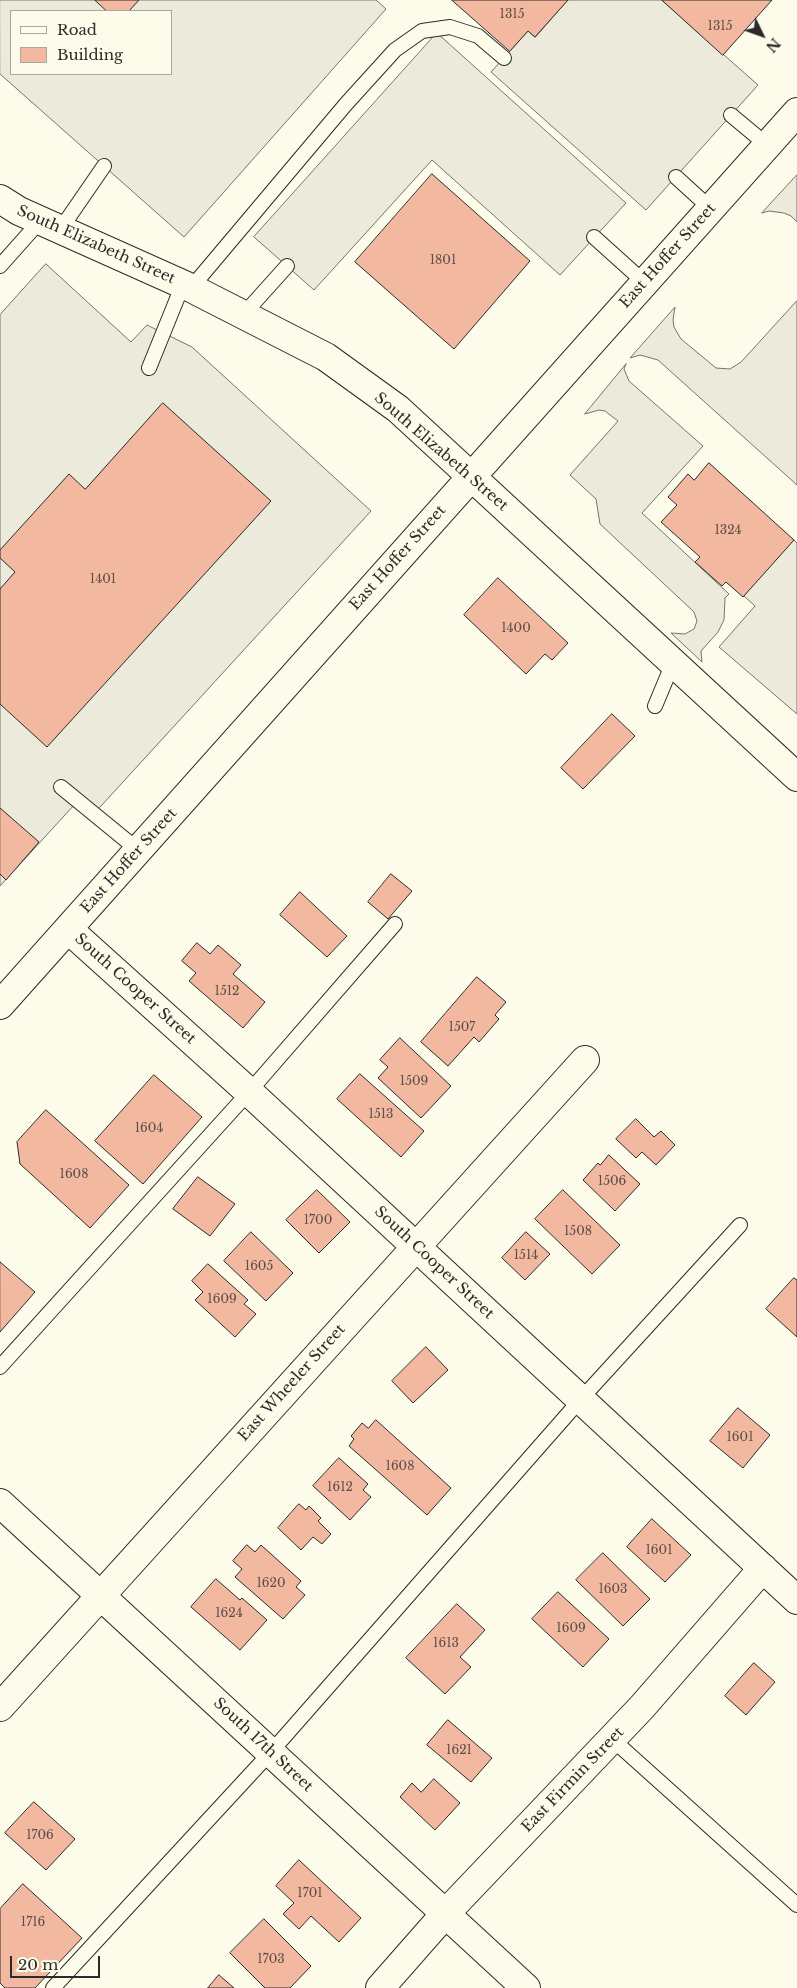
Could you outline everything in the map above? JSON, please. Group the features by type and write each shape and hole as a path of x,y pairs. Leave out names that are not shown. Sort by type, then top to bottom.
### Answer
{"street":[{"name":"East Hoffer Street","path":"0,1005 797,112"},
{"name":"South Elizabeth Street","path":"0,199 18,211 187,286 326,357 398,409 797,776"},
{"name":"South Cooper Street","path":"68,929 249,1092 797,1600"},
{"name":"East Wheeler Street","path":"0,1706 585,1060"},
{"name":"South 17th Street","path":"0,1503 526,1988"},
{"name":"East Firmin Street","path":"380,1988 445,1914 642,1707 763,1568"}],"lane":[{"path":"148,368 187,286 395,50 422,31 450,27 478,36 504,58"},
{"path":"731,115 767,145"},
{"path":"0,266 50,225 104,166"},
{"path":"676,177 710,208"},
{"path":"594,238 644,282"},
{"path":"243,315 287,266"},
{"path":"656,706 673,663"},
{"path":"61,787 138,850"},
{"path":"0,1367 249,1092 395,924"},
{"path":"53,1988 271,1752 581,1399 740,1225"},
{"path":"612,1739 797,1905"}],"shaded area":[{"path":"0,0 376,0 386,9 184,237 0,74"},
{"path":"568,0 662,0 758,85 646,210 491,72 528,31 535,37"},
{"path":"437,33 626,203 560,275 432,160 314,290 254,237"},
{"path":"797,175 797,222 791,216 784,213 769,211 762,213"},
{"path":"46,264 131,342 147,325 192,347 371,511 90,818 75,804 0,886 0,315"},
{"path":"797,301 797,485 658,360 640,355 630,358 675,307 674,327 681,339 716,368 730,369 741,362"},
{"path":"626,364 624,369 629,381 703,446 642,513 729,594 725,598 724,620 718,632 701,651 702,662 671,633 685,634 694,629 697,621 694,612 600,524 596,499 570,475 618,421 605,411 599,410 585,414"},
{"path":"794,540 797,543 797,714 719,647 755,606 744,596"}],"building":[{"path":"95,0 139,0 130,10 106,10"},
{"path":"452,0 568,0 535,37 528,31 510,51"},
{"path":"662,0 772,0 723,55"},
{"path":"432,174 530,261 454,349 355,262"},
{"path":"163,403 271,501 47,747 0,704 0,589 15,572 0,558 0,550 69,474 85,489"},
{"path":"709,463 794,540 743,597 726,582 722,586 695,562 700,557 661,522 677,505 668,497 688,474 694,480"},
{"path":"498,578 568,643 552,660 545,654 526,674 464,615"},
{"path":"612,714 635,736 583,789 561,768"},
{"path":"0,808 39,842 6,880 0,874"},
{"path":"391,874 412,891 388,919 368,902"},
{"path":"300,892 347,936 327,957 280,915"},
{"path":"197,943 210,954 218,945 241,965 233,974 265,1002 243,1028 189,981 196,973 182,961"},
{"path":"477,977 506,1002 495,1015 499,1019 479,1042 474,1037 448,1066 421,1042"},
{"path":"400,1038 451,1086 421,1118 378,1078 388,1067 380,1060"},
{"path":"360,1074 424,1131 401,1157 337,1099"},
{"path":"154,1075 202,1117 143,1184 95,1141"},
{"path":"46,1110 129,1185 90,1228 20,1164 17,1142"},
{"path":"636,1119 654,1137 661,1131 675,1145 656,1165 642,1152 636,1158 616,1139"},
{"path":"609,1155 640,1184 615,1211 583,1180 598,1163 600,1165"},
{"path":"198,1177 235,1204 210,1236 173,1209"},
{"path":"317,1190 350,1222 319,1253 286,1220"},
{"path":"563,1190 620,1245 592,1274 535,1219"},
{"path":"251,1232 293,1273 266,1301 224,1261"},
{"path":"526,1232 550,1254 525,1280 502,1258"},
{"path":"0,1262 35,1292 0,1332"},
{"path":"208,1264 248,1300 244,1304 256,1314 235,1337 195,1300 203,1292 192,1281"},
{"path":"794,1278 797,1280 797,1337 766,1309"},
{"path":"426,1347 448,1370 413,1403 392,1381"},
{"path":"738,1408 770,1435 743,1468 710,1441"},
{"path":"376,1420 451,1488 427,1515 349,1446 354,1439 351,1436 362,1423 368,1428"},
{"path":"339,1458 368,1484 363,1490 371,1497 350,1520 313,1486"},
{"path":"299,1504 306,1510 309,1506 321,1518 318,1521 331,1534 322,1544 313,1537 301,1550 278,1528"},
{"path":"652,1519 691,1555 665,1582 627,1547"},
{"path":"247,1545 255,1552 261,1545 301,1581 296,1587 305,1595 283,1619 235,1577 242,1569 233,1561"},
{"path":"603,1553 650,1599 623,1626 576,1580"},
{"path":"216,1579 267,1620 240,1650 191,1607"},
{"path":"558,1592 609,1639 583,1667 532,1619"},
{"path":"457,1604 485,1630 460,1657 471,1667 445,1694 406,1658"},
{"path":"754,1663 775,1682 746,1715 725,1696"},
{"path":"448,1720 492,1758 471,1782 427,1745"},
{"path":"434,1779 460,1803 435,1830 400,1797 412,1783 421,1792"},
{"path":"34,1802 75,1839 46,1870 5,1833"},
{"path":"299,1860 361,1918 339,1942 311,1916 299,1929 283,1914 294,1903 276,1886"},
{"path":"23,1884 82,1938 35,1988 5,1988 0,1983 0,1909"},
{"path":"264,1919 311,1966 290,1988 265,1988 230,1953"},
{"path":"219,1975 234,1988 208,1988"}]}
